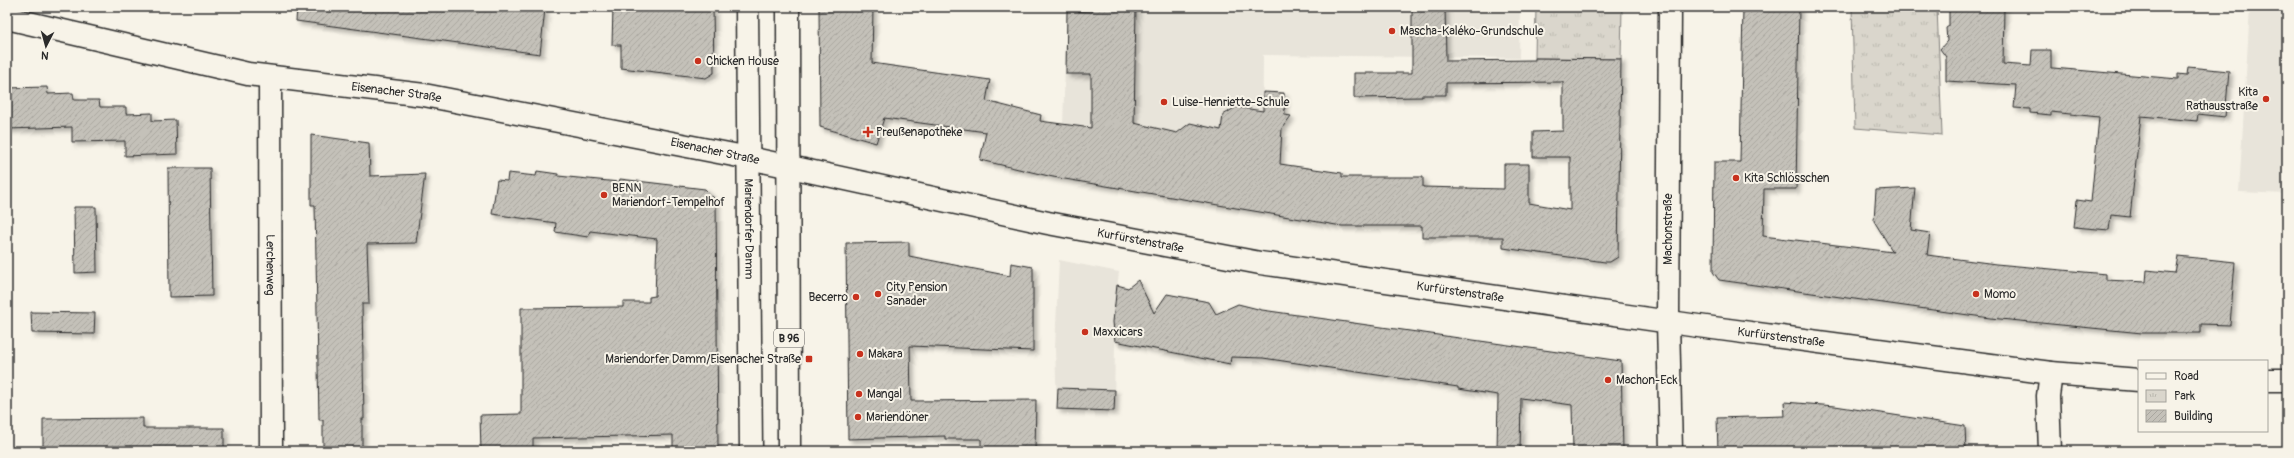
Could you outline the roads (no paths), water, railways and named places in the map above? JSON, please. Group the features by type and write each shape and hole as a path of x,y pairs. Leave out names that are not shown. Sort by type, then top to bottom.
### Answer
{"street":[{"name":"Mariendorfer Damm","path":"747,7 751,451"},
{"name":"B 96","path":"788,7 787,166 789,451"},
{"name":"Machonstraße","path":"1670,7 1668,321 1671,451"},
{"name":"Eisenacher Straße","path":"7,18 190,62 270,78 424,95 787,166"},
{"name":"Lerchenweg","path":"270,78 272,451"},
{"name":"Kurfürstenstraße","path":"787,166 1048,224 1260,263 1668,321 2051,373 2138,380"},
{"path":"2050,451 2048,396 2051,373"},
{"path":"2268,380 2287,380"}],"place":[{"name":"Mascha-Kaléko-Grundschule","path":"1392,31"},
{"name":"Chicken House","path":"698,61"},
{"name":"Kita Rathausstraße","path":"2266,99"},
{"name":"Luise-Henriette-Schule","path":"1164,102"},
{"name":"Preußenapotheke","path":"868,132"},
{"name":"Kita Schlösschen","path":"1736,178"},
{"name":"BENN Mariendorf-Tempelhof","path":"604,195"},
{"name":"City Pension Sanader","path":"878,294"},
{"name":"Momo","path":"1976,294"},
{"name":"Becerro","path":"856,297"},
{"name":"Maxxicars","path":"1085,332"},
{"name":"Makara","path":"860,354"},
{"name":"Mariendorfer Damm/Eisenacher Straße","path":"809,359"},
{"name":"Machon-Eck","path":"1608,380"},
{"name":"Mangal","path":"859,394"},
{"name":"Mariendöner","path":"858,417"}]}
